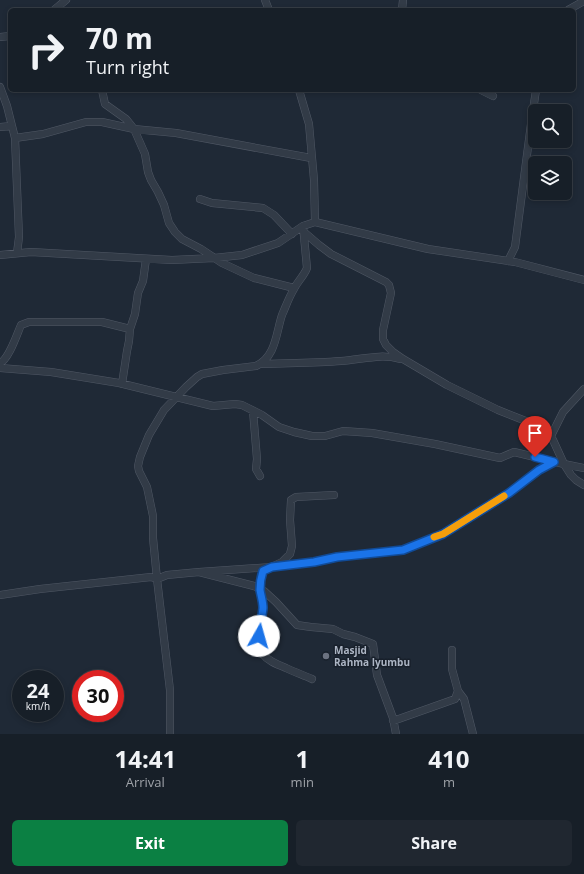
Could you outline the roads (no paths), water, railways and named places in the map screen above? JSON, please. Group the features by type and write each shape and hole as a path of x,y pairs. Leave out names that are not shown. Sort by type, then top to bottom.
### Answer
{"street":[{"path":"56,8 66,0"},
{"path":"572,8 584,1"},
{"path":"0,87 7,106 15,138 19,238 17,253"},
{"path":"102,92 105,104 126,119 134,128 148,166 148,172 151,180 164,205 169,223 173,230 182,239 201,249 222,263 254,278 294,288"},
{"path":"300,92 309,124 314,180 315,222"},
{"path":"485,92 493,96"},
{"path":"508,261 515,247 536,92"},
{"path":"15,138 42,134 86,122 102,122 134,128 176,133 311,158"},
{"path":"0,127 12,126"},
{"path":"200,199 212,203 263,208 274,215 292,234"},
{"path":"0,254 31,252 172,260 214,258 242,255 278,243 315,222 428,249 515,262 584,280"},
{"path":"261,364 274,346 282,316 294,288 307,268 304,229"},
{"path":"304,229 318,246 386,282 391,288 383,330 383,338 386,345 393,352 427,374 453,388 498,410 536,425 540,432 550,436 571,475 584,485"},
{"path":"122,384 130,341 130,328 136,314 138,293 143,281 146,259"},
{"path":"0,363 3,361 13,345 21,325 29,322 102,322 130,328"},
{"path":"170,734 169,685 157,579 153,516 146,487 138,466 149,435 164,410 197,377 202,374 261,364 343,361 380,356 394,357 408,361"},
{"path":"0,368 51,372 122,384 213,406 234,404 242,405 262,415 279,427 312,436 325,436 343,431 372,433 435,444 500,458 514,452 584,468"},
{"path":"550,436 563,412 584,389"},
{"path":"253,411 257,459 256,469 260,476"},
{"path":"0,595 40,589 151,577 157,579 167,575 272,567 314,562 337,557 403,550 443,534 509,493 539,470 554,462"},
{"path":"312,679 267,660 262,654 259,644 259,628 263,609 260,590 261,577 263,571 282,562 290,554 292,546 290,520 291,500 296,496 334,495"},
{"path":"199,572 254,586 264,591 297,625 334,629 343,634 373,644 376,675 393,721 396,734"},
{"path":"452,650 452,669 458,691 464,699 473,734"},
{"path":"393,721 455,699 458,691"}],"place":[{"name":"Masjid Rahma Iyumbu","path":"326,656"}]}
